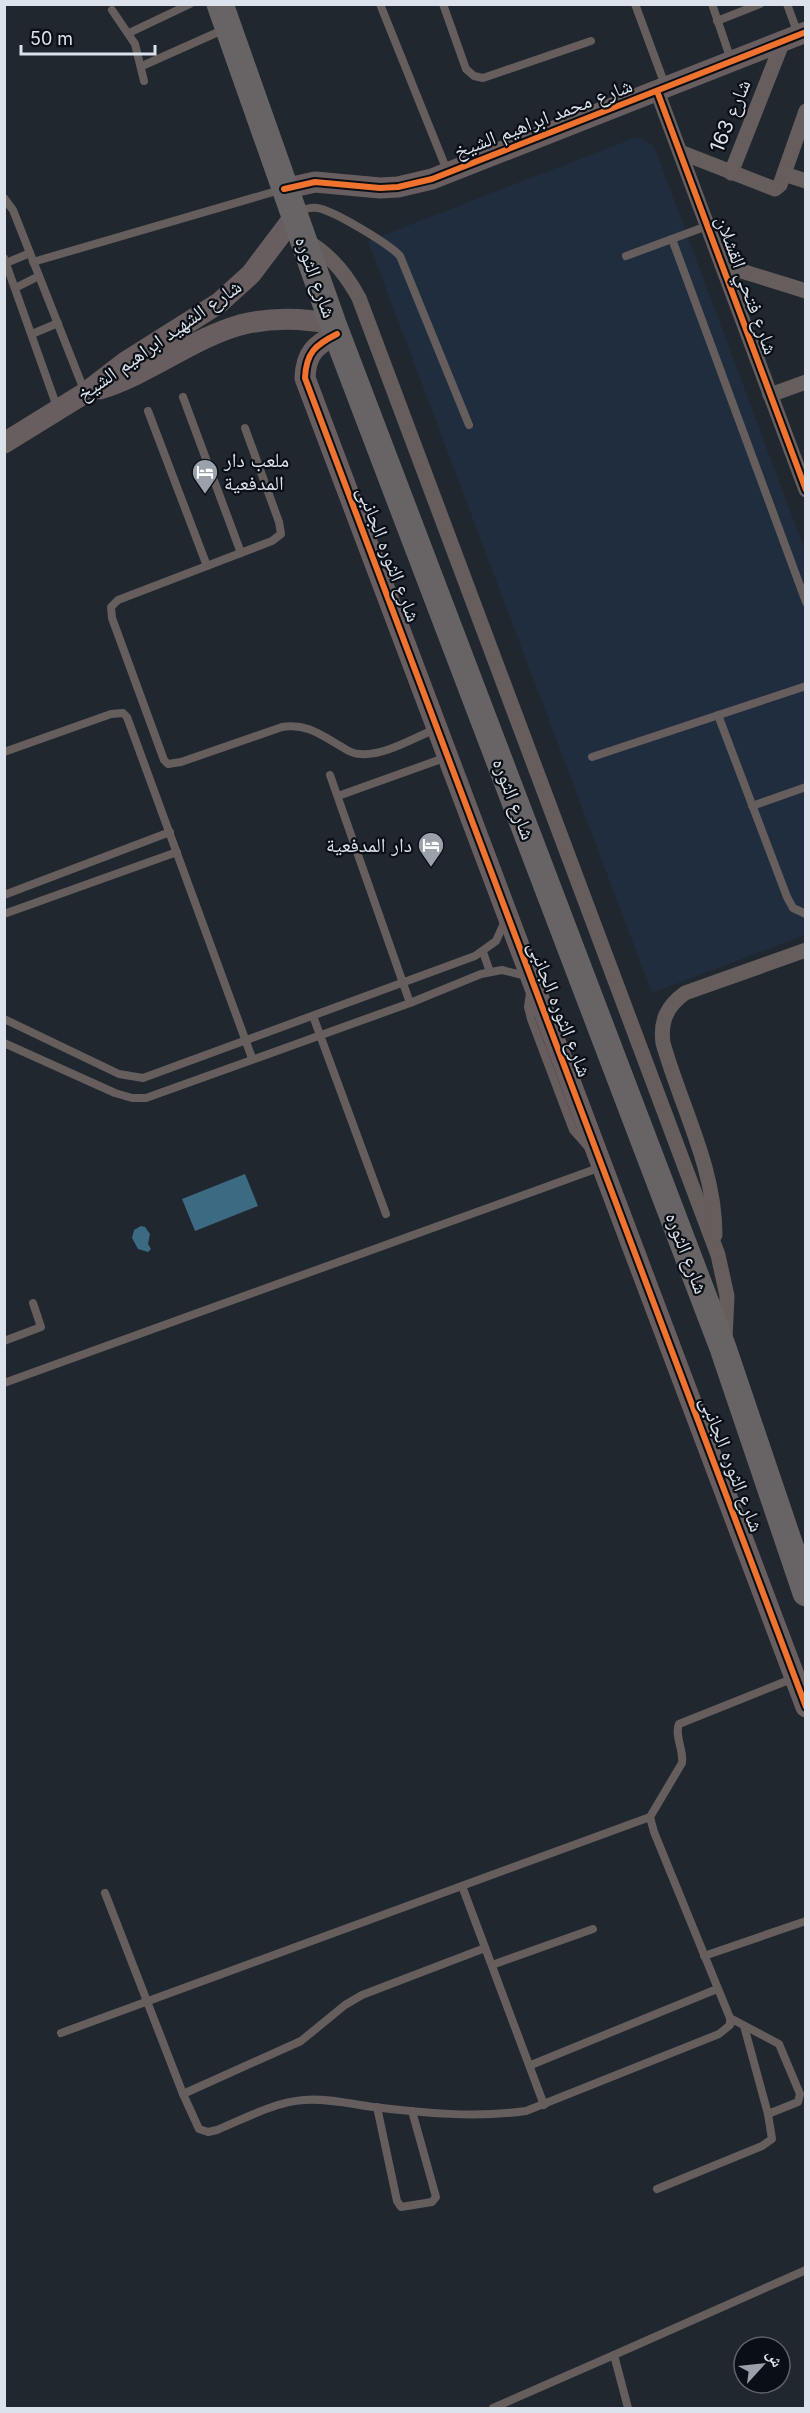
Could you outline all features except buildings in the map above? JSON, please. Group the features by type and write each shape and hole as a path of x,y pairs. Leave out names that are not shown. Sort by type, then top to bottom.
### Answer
{"highway":[{"name":"شارع الثوره","path":"224,16 335,329 797,1548 806,1593"}],"street":[{"name":"شارع محمد ابراهيم الشيخ","path":"285,189 322,182 363,187 398,187 415,184 796,36"},
{"name":"شارع 163","path":"730,173 796,36"},
{"name":"شارع فتحي القشلان","path":"662,89 680,152 770,395 800,462 806,490"},
{"path":"680,152 773,189 780,186 806,111"},
{"path":"784,174 806,182"},
{"path":"298,227 335,264 359,298 714,1246 724,1275 727,1296 723,1348"},
{"name":"شارع الشهيد ابراهيم الشيخ","path":"4,443 85,393 124,363 219,303 236,290 298,227"},
{"path":"722,265 806,291"},
{"path":"85,393 117,384 222,332 240,326 277,319 305,320 335,329"},
{"name":"شارع الثوره الجانبى","path":"335,329 312,350 306,363 305,378 806,1707"},
{"path":"770,395 806,382"},
{"path":"714,1246 712,1192 704,1161 663,1043 661,1033 665,1015 677,999 685,993 806,950"}],"lane":[{"path":"129,33 190,4"},
{"path":"380,4 448,173"},
{"path":"442,4 466,69 478,78 591,41"},
{"path":"635,4 662,89"},
{"path":"717,21 760,4"},
{"path":"787,4 796,36"},
{"path":"712,5 731,62"},
{"path":"112,10 129,33 142,66 144,81"},
{"path":"142,66 224,16"},
{"path":"33,262 285,189"},
{"path":"4,198 13,210 85,393"},
{"path":"298,227 306,209 320,208 388,244 400,256 469,425"},
{"path":"626,256 707,226"},
{"path":"672,239 806,602"},
{"path":"30,253 5,261 58,410"},
{"path":"15,288 39,276"},
{"path":"32,334 58,323"},
{"path":"183,397 241,553"},
{"path":"148,411 207,566"},
{"path":"245,428 279,522 280,534 272,541 118,600 111,607 112,618 161,753 168,764 181,762 293,725 304,726 349,751 361,754 380,752 437,728"},
{"path":"592,757 806,686"},
{"path":"4,752 111,714 123,713 130,722 252,1058"},
{"path":"718,715 789,903 799,912 806,914"},
{"path":"338,796 447,757"},
{"path":"330,775 410,1003"},
{"path":"752,806 806,787"},
{"path":"4,895 170,832"},
{"path":"4,914 177,852"},
{"path":"4,1019 108,1070 131,1078 143,1078 483,952 496,941 507,916"},
{"path":"483,952 490,972"},
{"path":"4,1043 102,1088 132,1098 146,1098 490,972 512,971 532,981"},
{"path":"313,1016 386,1214"},
{"path":"4,1383 600,1160"},
{"path":"4,1341 41,1327 33,1303"},
{"path":"61,2033 650,1817 682,1763 677,1730 679,1724 794,1678"},
{"path":"105,1893 194,2122 200,2129 208,2132 283,2104 305,2100 412,2111 507,2114 544,2104 719,2034 730,2025 730,2018 654,1832 650,1817"},
{"path":"462,1886 544,2104"},
{"path":"704,1956 806,1922"},
{"path":"492,1965 593,1929"},
{"path":"183,2094 301,2041 345,2005 362,1995 485,1948"},
{"path":"531,2065 717,1989"},
{"path":"730,2018 779,2044 800,2094 798,2102 768,2114"},
{"path":"657,2189 768,2143 772,2139 768,2114 744,2026"},
{"path":"377,2108 398,2204 401,2207 432,2202 436,2197 412,2111"},
{"path":"493,2409 806,2270"},
{"path":"614,2355 628,2409"}],"shaded area":[{"path":"637,137 654,146 805,551 805,935 652,993 368,241"},
{"path":"245,1174 258,1206 195,1231 182,1199"},
{"path":"141,1226 145,1227 150,1234 148,1244 151,1249 148,1252 138,1249 132,1238 134,1230"}],"cycle path":[{"path":"284,189 315,182 380,188 398,187 432,179 806,32"},
{"path":"657,91 806,490"},
{"path":"337,334 313,351 307,362 305,378 806,1707"}],"place":[{"name":"ملعب دار المدفعية","path":"205,495"},
{"name":"دار المدفعية","path":"431,868"}]}
